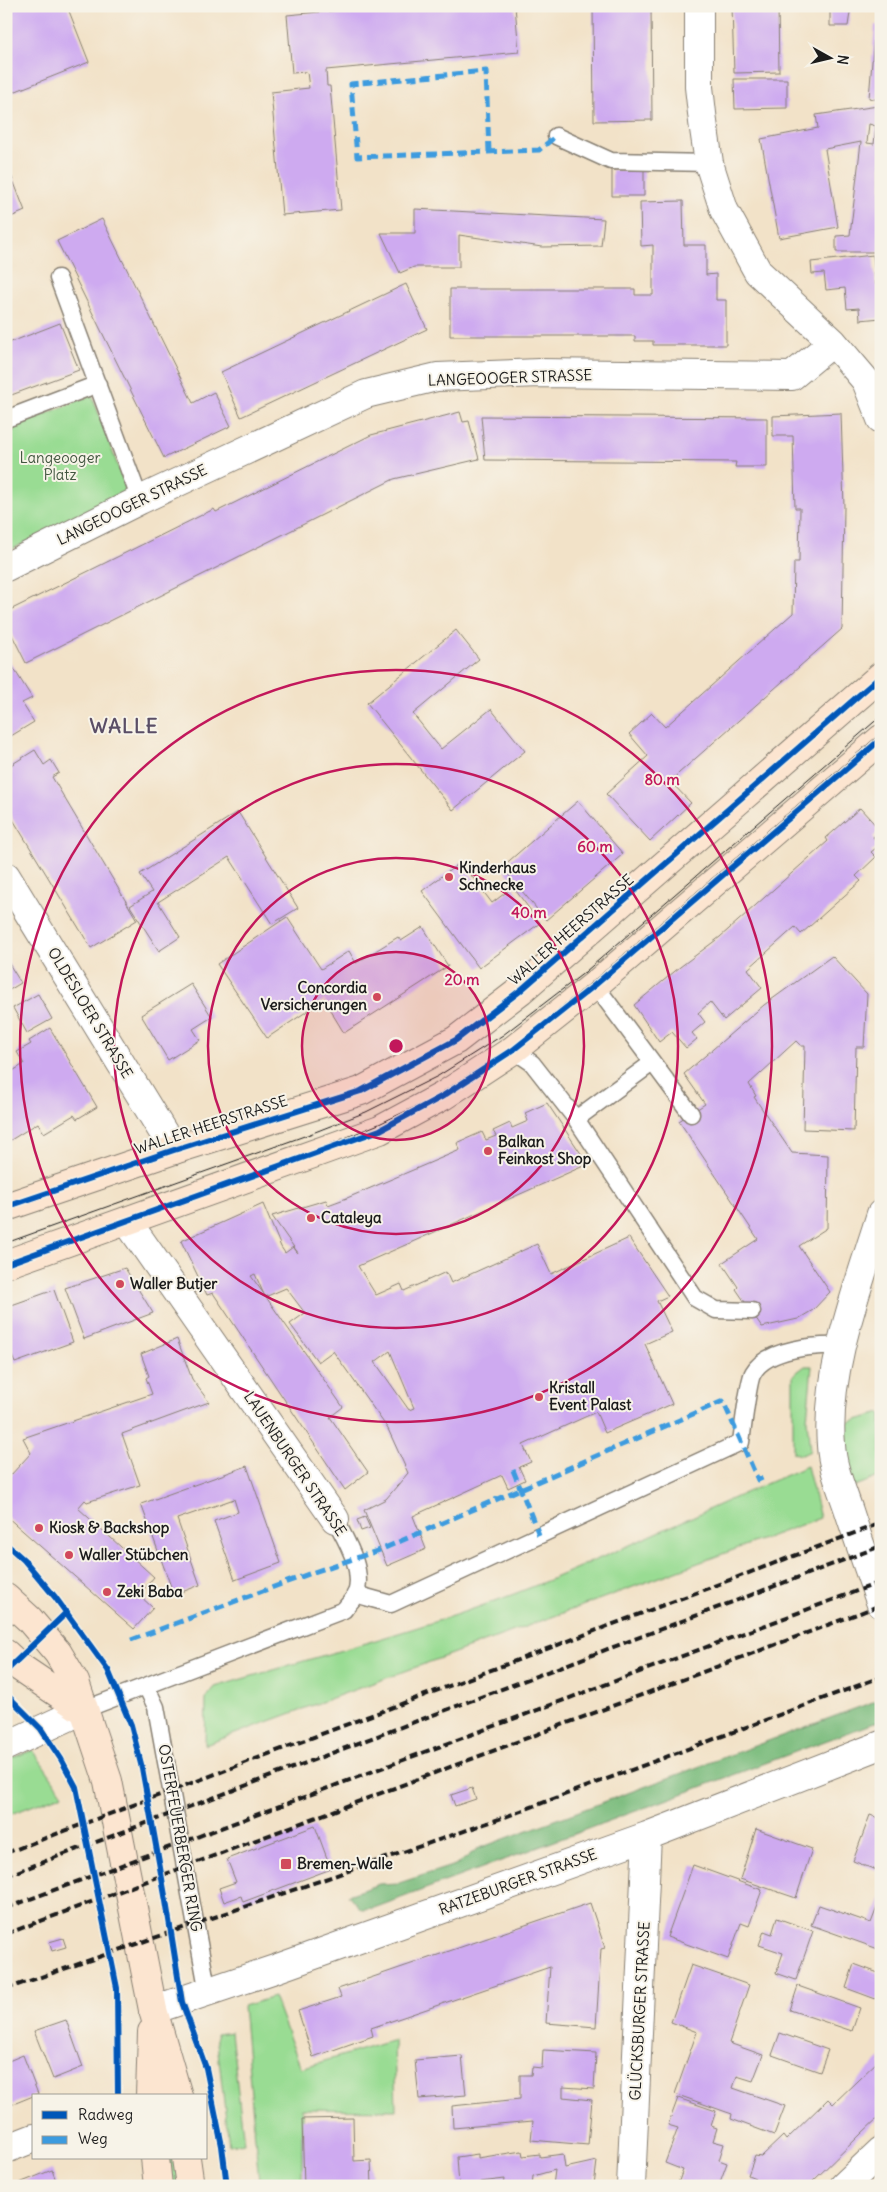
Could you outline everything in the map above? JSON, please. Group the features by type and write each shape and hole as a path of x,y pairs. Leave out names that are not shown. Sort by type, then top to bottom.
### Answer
{"main road":[{"name":"WALLER HEERSTRASSE","path":"6,1206 174,1150 361,1091 456,1040 521,990 881,676"},
{"path":"6,1264 380,1130 444,1096 514,1050 595,985 881,739"},
{"path":"6,1598 29,1619 68,1667 75,1682 108,1781 153,2010 177,2094"},
{"path":"6,1654 22,1668 83,1710"},
{"path":"147,2094 153,2010"},
{"path":"156,2160 158,2186"},
{"path":"186,2160 190,2186"}],"street":[{"path":"699,6 699,87 709,163 724,210 758,272 833,342 866,381 881,419"},
{"name":"LANGEOOGER STRASSE","path":"6,566 140,500 366,394 437,377 539,373 792,376 833,342"},
{"name":"OLDESLOER STRASSE","path":"6,876 174,1150"},
{"path":"881,1214 842,1346 834,1379 830,1408 831,1445 841,1489 881,1604"},
{"name":"LAUENBURGER STRASSE","path":"127,1221 335,1519"},
{"path":"6,1746 83,1710"},
{"name":"RATZEBURGER STRASSE","path":"153,2010 208,1993 647,1836 881,1745"},
{"name":"GLÜCKSBURGER STRASSE","path":"631,2186 647,1836"},
{"path":"6,2148 32,2139"},
{"path":"844,2186 881,2151"}],"lane":[{"path":"556,136 611,161 709,163"},
{"path":"58,278 140,500"},
{"path":"6,419 98,384"},
{"path":"6,1251 378,1118 438,1086 507,1039 588,978 881,724"},
{"path":"595,985 691,1114"},
{"path":"514,1050 532,1063 576,1119 695,1298 716,1310 752,1311"},
{"path":"576,1119 652,1063"},
{"path":"83,1710 344,1610 356,1594 391,1604 741,1442 752,1373 770,1356 820,1345 842,1346"},
{"name":"LAUENBURGER STRASSE","path":"335,1519 349,1545 358,1569 356,1594"},
{"name":"OSTERFEUERBERGER RING","path":"146,1686 156,1707 208,1993"}],"green space":[{"name":"Langeooger Platz","path":"92,395 128,494 6,552 6,430"},
{"path":"805,1366 812,1366 807,1420 810,1451 802,1455 793,1453 793,1375"},
{"path":"881,1413 881,1476 845,1490 832,1427"},
{"path":"807,1466 820,1518 205,1745 206,1698 215,1687 390,1636 519,1592 592,1562"},
{"path":"881,1699 879,1721 374,1908 361,1909 348,1895 379,1884 399,1883 458,1864 477,1849"},
{"path":"33,1750 63,1794 6,1816 6,1760"},
{"path":"274,1997 301,2068 394,2040 396,2110 302,2109 302,2183 259,2182 243,2006"},
{"path":"231,2032 244,2143 229,2145 216,2034"},
{"path":"169,2160 179,2160 182,2186 171,2186"}],"building":[{"path":"6,6 67,6 89,62 6,95"},
{"path":"384,6 515,6 519,52 326,70 327,86 330,86 341,210 282,215 271,92 309,88 307,72 292,73 287,15"},
{"path":"593,6 651,6 652,120 594,121"},
{"path":"732,6 778,6 779,72 734,73"},
{"path":"830,6 851,6 848,26 830,26"},
{"path":"875,25 881,26 881,252 836,252 836,236 850,235 861,142 825,149 838,227 779,238 761,139 818,128 816,115 878,106 879,100 869,98","holes":["869,124 876,126 874,144 867,143"]},
{"path":"734,79 787,79 787,108 735,109"},
{"path":"6,162 25,211 6,219"},
{"path":"612,170 644,170 644,196 612,196"},
{"path":"683,201 684,245 706,245 706,275 716,274 716,300 726,300 726,345 653,345 653,341 635,341 635,336 450,336 450,289 635,289 635,295 653,295 653,245 641,246 640,202"},
{"path":"415,209 604,219 601,246 542,247 459,235 459,267 414,267 400,273 381,233 415,233"},
{"path":"102,219 193,403 214,392 231,426 164,458 57,241"},
{"path":"873,255 876,285 881,284 881,318 860,320 859,308 847,309 845,288 826,290 824,273 812,274 811,262"},
{"path":"406,284 427,329 241,417 221,372"},
{"path":"60,323 79,370 6,397 6,344"},
{"path":"460,412 463,422 469,421 479,459 394,479 26,663 6,623 6,612 214,509 216,512 371,435"},
{"path":"841,413 844,507 842,629 670,781 691,803 650,841 606,794 648,756 629,734 652,713 665,727 793,613 794,562 799,562 800,508 795,508 793,436 773,436 773,416"},
{"path":"481,416 767,418 767,467 735,467 736,462 485,460"},
{"path":"456,630 479,659 413,714 441,749 491,709 525,751 453,810 367,703"},
{"path":"6,656 32,698 22,703 34,722 6,739"},
{"path":"35,750 44,765 51,760 59,773 52,777 137,920 91,948 6,808 6,768"},
{"path":"578,801 623,854 546,920 502,867"},
{"path":"860,808 880,830 873,837 880,845 871,852 876,857 856,876 861,881 801,934 795,927 748,969 762,988 724,1020 710,1002 698,1013 705,1022 692,1033 697,1039 686,1048 672,1032 659,1042 634,1005 720,937 828,841 826,838"},
{"path":"238,812 298,908 272,924 229,857 158,902 180,937 159,951 130,906 152,892 140,874"},
{"path":"461,862 492,903 513,887 540,923 479,968 422,891"},
{"path":"287,917 321,969 349,951 356,963 398,937 401,941 423,927 448,966 344,1033 324,1000 267,1038 217,964"},
{"path":"832,956 867,994 864,1047 856,1047 854,1131 803,1129 805,1046 801,1046 796,1041 749,1084 756,1096 754,1097 792,1153 828,1155 827,1228 799,1246 830,1292 813,1310 798,1319 762,1327 736,1289 738,1287 722,1263 758,1239 679,1121 705,1104 684,1074 764,1005"},
{"path":"6,959 21,983 6,992"},
{"path":"191,984 212,1017 193,1029 200,1040 168,1060 141,1015"},
{"path":"38,994 52,1019 27,1033 13,1008"},
{"path":"50,1028 97,1107 77,1119 74,1115 44,1133 38,1123 6,1143 6,1075 24,1064 17,1052 31,1044 29,1041"},
{"path":"547,1103 588,1164 358,1266 376,1295 401,1284 404,1291 446,1272 451,1283 537,1244 551,1274 629,1238 668,1296 657,1301 672,1332 645,1344 672,1404 605,1433 596,1412 523,1445 531,1462 519,1467 525,1480 508,1488 502,1475 413,1516 426,1549 387,1566 364,1510 386,1499 408,1473 388,1429 333,1351 318,1362 290,1324 305,1313 286,1288 266,1297 343,1407 330,1417 368,1472 345,1490 213,1293 207,1295 181,1241 263,1204 285,1253 293,1247 298,1253 272,1216 326,1200 328,1205 347,1198 460,1150 457,1143 482,1132 486,1140 496,1136 493,1131 510,1123 512,1128 528,1121 525,1113","holes":["255,1274 263,1293 251,1276","390,1351 414,1408 409,1410 375,1362"]},
{"path":"125,1268 153,1313 84,1339 65,1288"},
{"path":"54,1290 73,1342 15,1363 12,1356 6,1358 6,1307"},
{"path":"177,1339 192,1379 209,1402 122,1434 140,1485 87,1502 85,1500 78,1508 154,1577 139,1595 153,1608 134,1629 6,1516 6,1473 10,1476 31,1453 23,1438 152,1394 146,1378 149,1376 141,1354"},
{"path":"247,1466 281,1563 235,1580 214,1521 238,1512 234,1499 177,1519 200,1585 174,1595 141,1504"},
{"path":"365,1517 370,1528 361,1531 357,1520"},
{"path":"472,1788 476,1799 455,1806 451,1795"},
{"path":"870,1815 881,1819 881,1872 853,1861"},
{"path":"315,1826 331,1869 243,1902 241,1896 224,1902 219,1888 236,1882 227,1859"},
{"path":"756,1829 812,1849 796,1898 740,1879"},
{"path":"693,1865 762,1890 749,1926 741,1923 728,1959 667,1937"},
{"path":"881,1897 881,1950 811,1925 819,1905 871,1923"},
{"path":"590,1903 605,1948 601,1949 596,2027 546,2023 550,1967 371,2028 373,2036 313,2057 298,2011 341,1997 338,1989"},
{"path":"777,1918 813,1931 796,1980 776,1973 783,1953 759,1945 764,1931 772,1934"},
{"path":"63,1938 66,1947 52,1951 49,1942"},
{"path":"854,1964 881,1974 881,2001 846,1988"},
{"path":"691,1965 749,1985 729,2043 763,2055 753,2081 737,2076 733,2088 785,2106 774,2135 731,2119 732,2114 675,2094 697,2032 671,2022"},
{"path":"798,1986 860,2008 852,2031 790,2010"},
{"path":"66,2020 83,2067 53,2079 34,2031"},
{"path":"780,2033 828,2050 820,2072 772,2055"},
{"path":"543,2050 596,2053 594,2089 563,2087 563,2097 592,2100 588,2145 531,2140 533,2121 453,2128 452,2106 520,2099 520,2075 531,2075 532,2067 542,2068"},
{"path":"23,2055 38,2094 32,2094 32,2096 6,2107 6,2062"},
{"path":"462,2056 466,2095 419,2099 415,2060"},
{"path":"881,2058 881,2115 808,2186 751,2186 755,2178 748,2175 755,2156 761,2157 783,2136 786,2140 828,2099 833,2104"},
{"path":"678,2098 716,2111 711,2126 717,2128 713,2141 724,2144 719,2160 727,2163 720,2182 728,2186 677,2186 683,2170 665,2163 678,2128 668,2125"},
{"path":"353,2118 354,2161 371,2160 372,2186 304,2186 302,2119"},
{"path":"522,2151 523,2156 540,2154 540,2157 563,2154 565,2168 597,2161 594,2186 553,2186 555,2170 533,2176 532,2186 504,2186 505,2179 480,2182 481,2186 459,2186 457,2157 478,2154 478,2158"},
{"path":"52,2170 58,2186 12,2186"}],"tram line":[{"path":"6,1243 310,1134 366,1112 438,1076 503,1035 585,972 881,716"},
{"path":"6,1261 325,1146 379,1124 431,1099 513,1046 593,981 881,733"}],"railway":[{"path":"6,1853 881,1523"},
{"path":"6,1876 881,1546"},
{"path":"6,1908 881,1582"},
{"path":"6,1934 881,1605"},
{"path":"6,1989 502,1818 881,1677"}],"marked path":[{"path":"489,152 486,71 351,84 357,157 539,150 556,136"},
{"path":"131,1640 314,1572 380,1550 723,1401 758,1480 767,1476"},
{"path":"513,1470 535,1525"},
{"path":"536,1527 539,1535"}],"cycle path":[{"path":"6,1207 174,1150 361,1091 456,1040 521,990 881,676"},
{"path":"6,1264 380,1130 443,1096 513,1050 595,985 881,739"},
{"path":"6,1544 24,1560 55,1597 108,1670 131,1725 142,1768 182,2002 206,2068 222,2146 227,2186"},
{"path":"6,1671 67,1612"},
{"path":"6,1694 41,1729 61,1759 76,1787 117,1988 118,2094"}],"place":[{"name":"Kinderhaus Schnecke","path":"449,877"},
{"name":"Concordia Versicherungen","path":"377,997"},
{"name":"Balkan Feinkost Shop","path":"488,1151"},
{"name":"Cataleya","path":"311,1218"},
{"name":"Waller Butjer","path":"120,1284"},
{"name":"Kristall Event Palast","path":"539,1397"},
{"name":"Kiosk & Backshop","path":"39,1528"},
{"name":"Waller Stübchen","path":"69,1555"},
{"name":"Zeki Baba","path":"107,1592"},
{"name":"Bremen-Walle","path":"286,1864"}],"district":[{"name":"WALLE","path":"124,726"}]}
